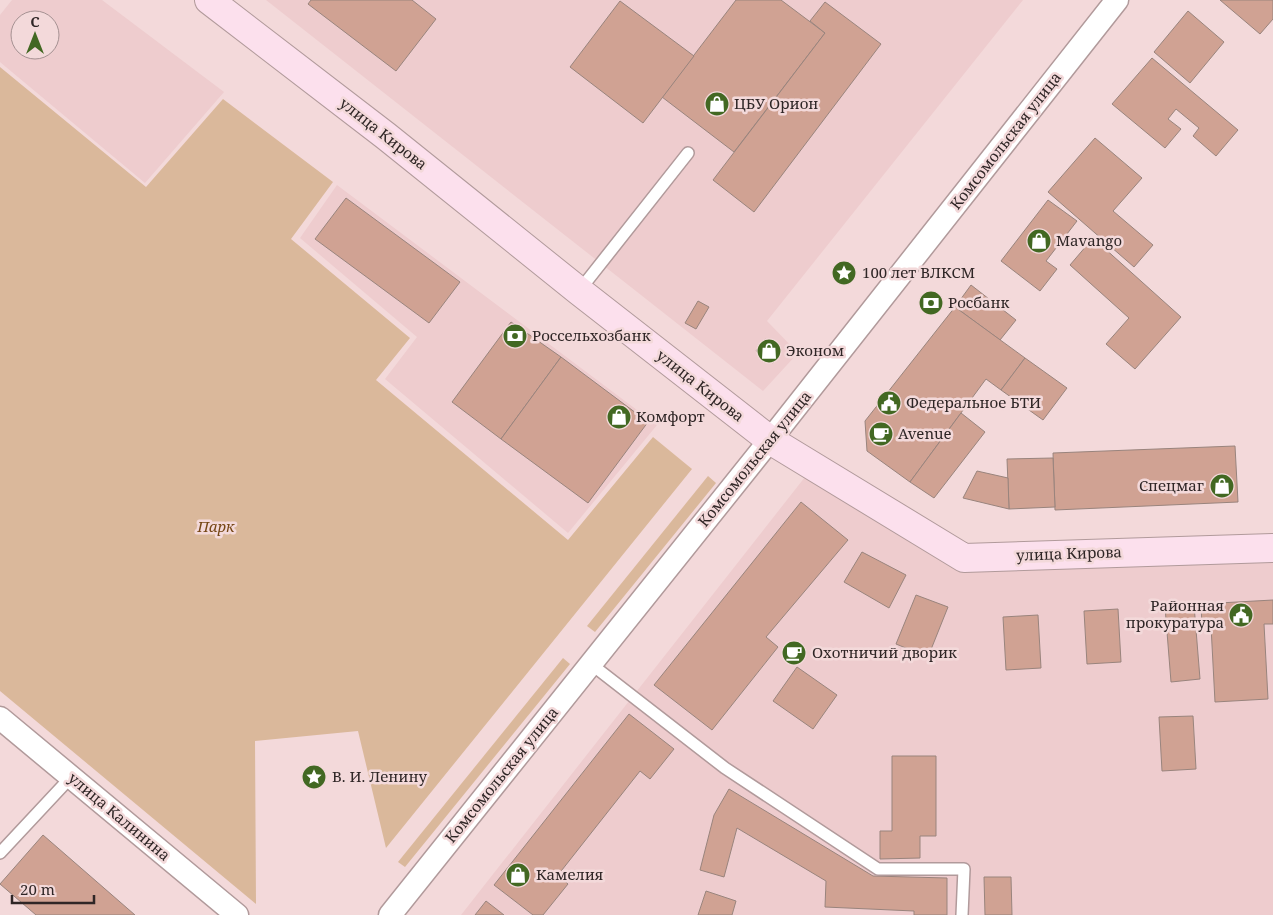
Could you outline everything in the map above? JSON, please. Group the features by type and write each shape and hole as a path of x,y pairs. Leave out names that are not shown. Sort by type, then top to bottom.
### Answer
{"street":[{"name":"улица Кирова","path":"209,0 386,136 579,291 770,440 964,558 1273,548"},
{"name":"Комсомольская улица","path":"390,915 770,440 1117,0"},
{"name":"улица Калинина","path":"0,718 237,915"}],"lane":[{"path":"579,291 688,153"},
{"path":"591,664 725,768 878,868 964,868 962,915"},
{"path":"0,854 71,777"}],"shaded area":[{"path":"12,0 102,0 224,92 145,183 0,62 0,15"},
{"path":"266,0 1023,0 767,321 798,353 763,391"},
{"path":"337,185 657,425 568,533 385,379 417,337 300,238"},
{"path":"805,477 965,570 1273,560 1273,915 461,915"}],"green space":[{"name":"Парк","path":"0,67 146,187 223,99 333,182 291,239 410,338 376,380 568,540 653,437 692,469 386,848 358,731 255,741 256,904 0,691"},
{"path":"708,476 716,483 595,632 587,626"},
{"path":"563,658 570,664 405,867 398,862"}],"building":[{"path":"311,0 412,0 436,19 396,71 308,4"},
{"path":"736,0 781,0 825,33 734,152 662,97"},
{"path":"1220,0 1273,0 1273,19 1260,34"},
{"path":"620,1 694,56 643,123 570,67"},
{"path":"825,2 881,44 754,212 713,180 825,33 810,21"},
{"path":"1188,11 1224,42 1190,83 1154,52"},
{"path":"1152,58 1238,130 1216,156 1193,136 1199,128 1176,109 1168,119 1181,129 1165,148 1112,104"},
{"path":"1095,138 1142,178 1113,211 1153,245 1134,267 1048,192"},
{"path":"346,198 460,282 429,323 315,239"},
{"name":"Mavango","path":"1048,200 1077,221 1046,261 1057,269 1040,291 1001,261"},
{"path":"1093,238 1181,317 1135,369 1106,344 1129,318 1070,265"},
{"path":"971,285 1016,320 1000,340 955,307"},
{"path":"698,301 709,307 696,329 685,323"},
{"path":"955,307 1025,358 1001,390 986,379 910,482 867,451 865,421"},
{"path":"511,322 561,357 501,439 452,402"},
{"name":"Эконом","path":"765,339 781,350 773,363 756,351"},
{"path":"561,357 648,422 588,503 501,439"},
{"path":"1025,358 1067,388 1043,420 1001,390"},
{"path":"961,413 985,432 934,498 910,482"},
{"path":"1235,446 1238,502 1055,510 1053,453"},
{"path":"1053,458 1055,507 1009,509 1007,459"},
{"path":"977,471 1008,478 1009,509 963,498"},
{"path":"801,502 848,540 766,637 778,647 712,730 654,685"},
{"path":"862,552 906,575 889,608 844,582"},
{"path":"916,595 948,607 928,657 896,644"},
{"path":"1273,600 1273,624 1264,624 1268,699 1215,702 1211,626 1202,627 1201,604"},
{"path":"1194,605 1200,679 1171,682 1165,607"},
{"path":"1118,609 1121,662 1087,664 1084,611"},
{"path":"1038,615 1041,668 1006,670 1003,617"},
{"path":"797,667 837,695 813,729 773,701"},
{"path":"629,714 674,749 650,779 640,771 558,875 568,884 543,915 533,915 494,885"},
{"path":"1193,716 1196,769 1162,771 1159,717"},
{"path":"892,756 936,756 936,836 920,836 920,858 880,859 880,831 892,831"},
{"path":"729,789 873,876 947,878 947,915 914,915 914,911 825,907 826,881 737,828 724,877 700,870 714,815"},
{"path":"43,835 135,915 36,915 0,884"},
{"path":"984,877 1011,877 1012,915 985,915"},
{"path":"706,891 736,901 732,915 698,915"},
{"path":"486,901 504,915 475,915"}],"place":[{"name":"ЦБУ Орион","path":"717,104"},
{"name":"Mavango","path":"1039,241"},
{"name":"100 лет ВЛКСМ","path":"844,273"},
{"name":"Росбанк","path":"931,303"},
{"name":"Россельхозбанк","path":"515,336"},
{"name":"Эконом","path":"769,351"},
{"name":"Федеральное БТИ","path":"889,403"},
{"name":"Комфорт","path":"619,417"},
{"name":"Avenue","path":"881,434"},
{"name":"Спецмаг","path":"1222,486"},
{"name":"Районная прокуратура","path":"1241,615"},
{"name":"Охотничий дворик","path":"794,653"},
{"name":"В. И. Ленину","path":"314,777"},
{"name":"Камелия","path":"518,875"}]}
